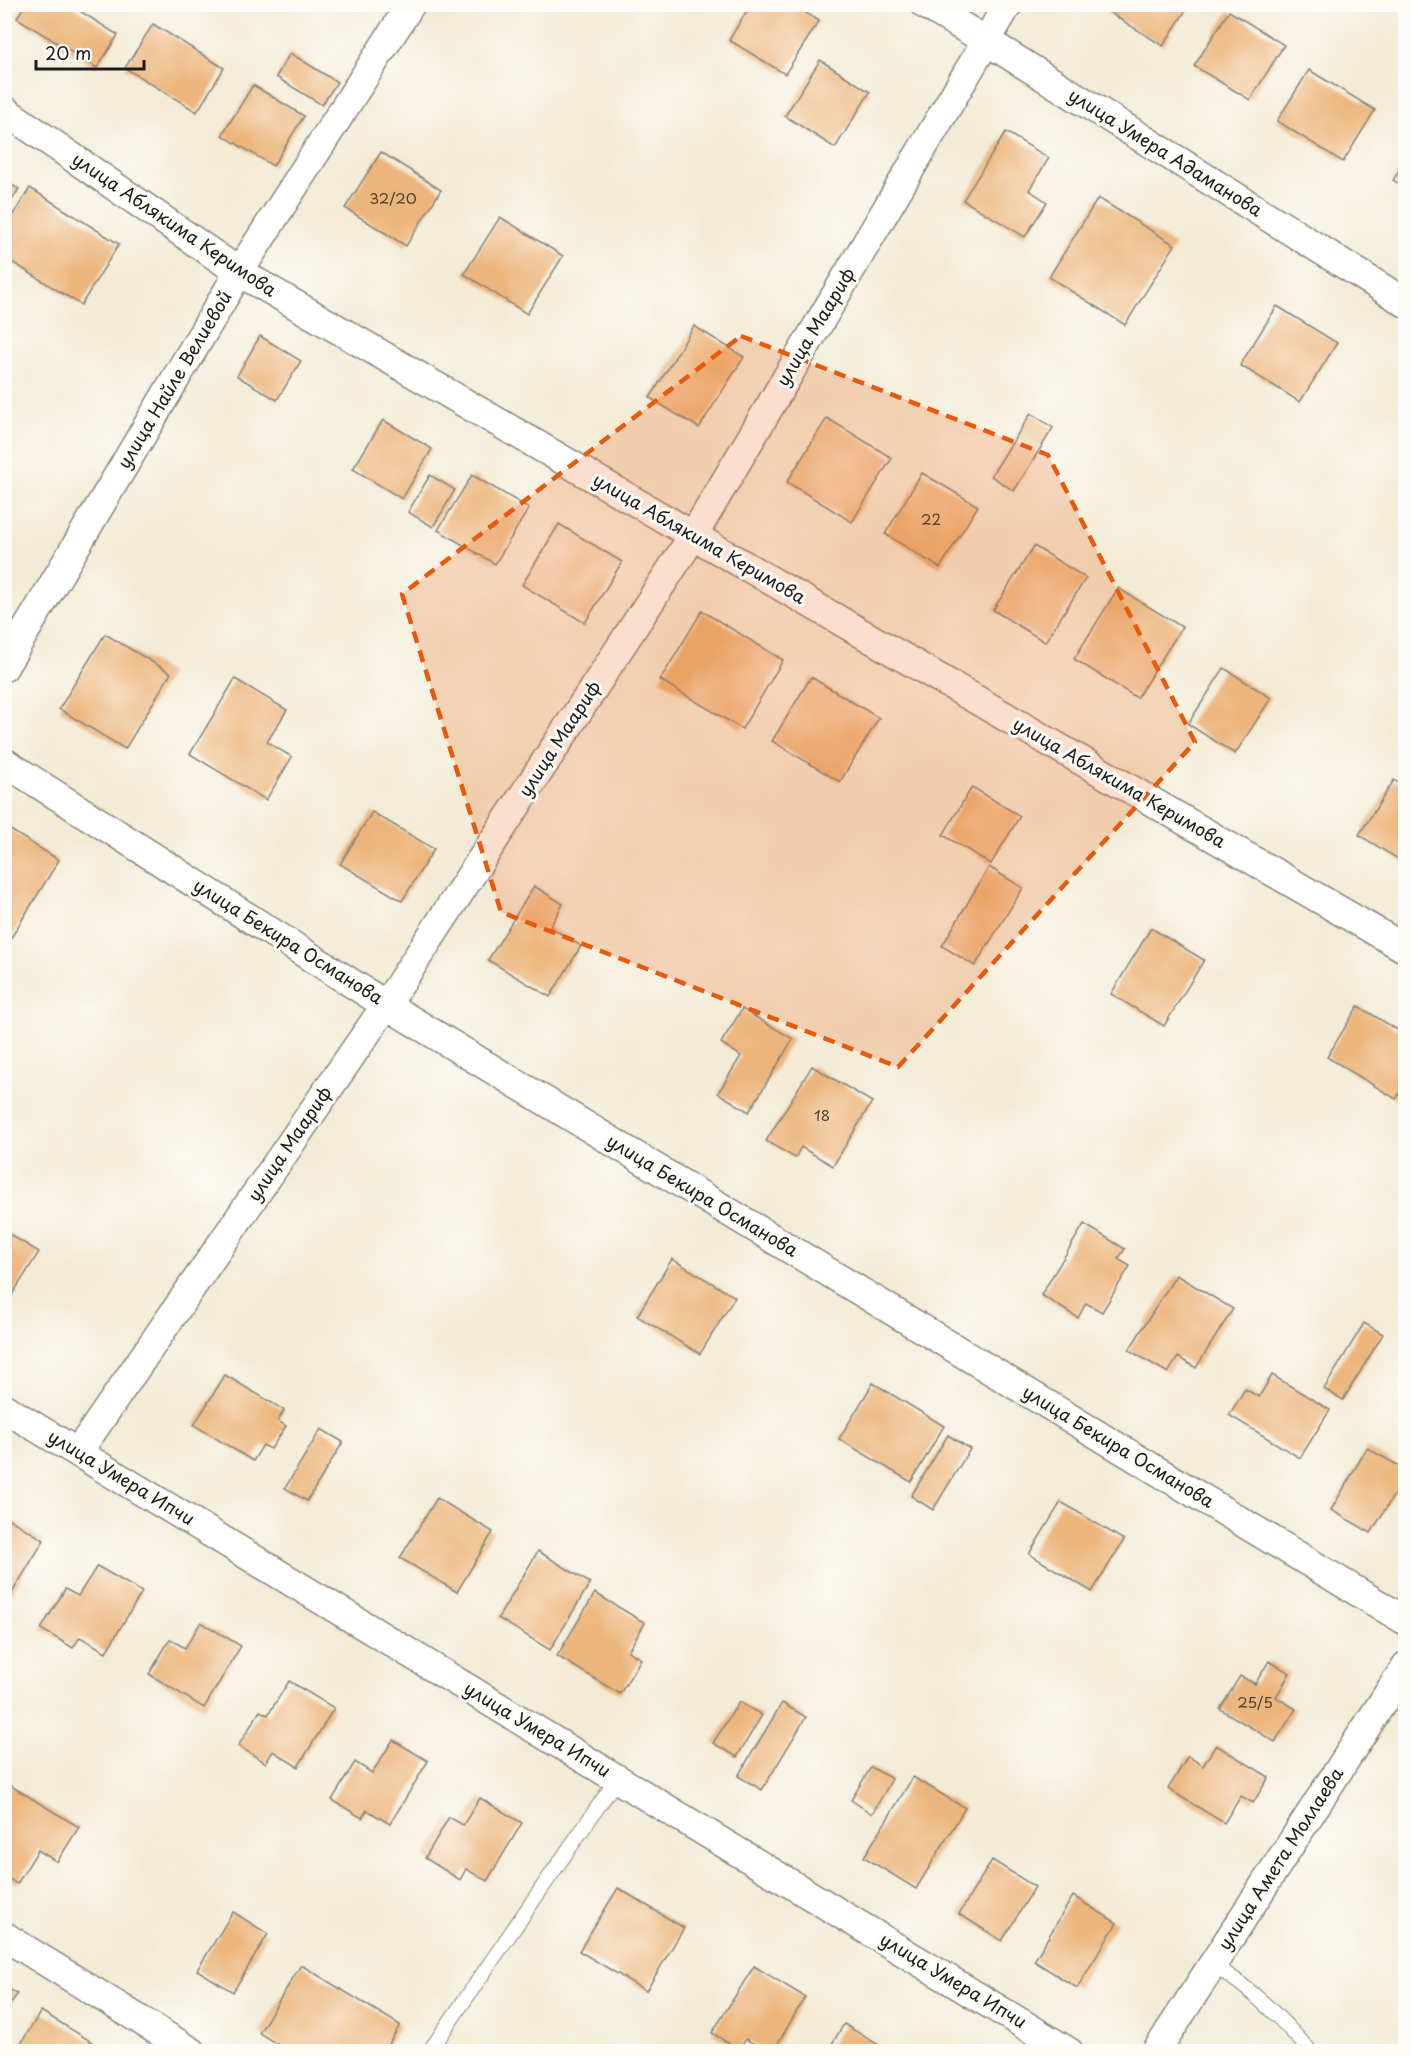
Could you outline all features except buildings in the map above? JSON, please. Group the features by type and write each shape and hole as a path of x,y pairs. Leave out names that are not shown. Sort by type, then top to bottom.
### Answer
{"street":[{"name":"улица Найле Велиевой","path":"4,667 239,272 411,4"},
{"name":"улица Умера Адаманова","path":"924,4 1406,303"},
{"name":"улица Маариф","path":"78,1452 386,1005 693,536 1008,4"},
{"name":"улица Аблякима Керимова","path":"4,110 239,272 1406,949"},
{"name":"улица Бекира Османова","path":"4,762 386,1005 1406,1621"},
{"name":"улица Умера Ипчи","path":"4,1408 1069,2052"},
{"name":"улица Амета Моллаева","path":"1156,2052 1406,1666"},
{"path":"4,1936 192,2052"}],"lane":[{"path":"429,2052 617,1779"},
{"path":"1212,1965 1264,2002 1311,2052"}],"highlighted area":[{"path":"741,336 1048,455 1195,742 898,1067 501,912 402,594"}]}
